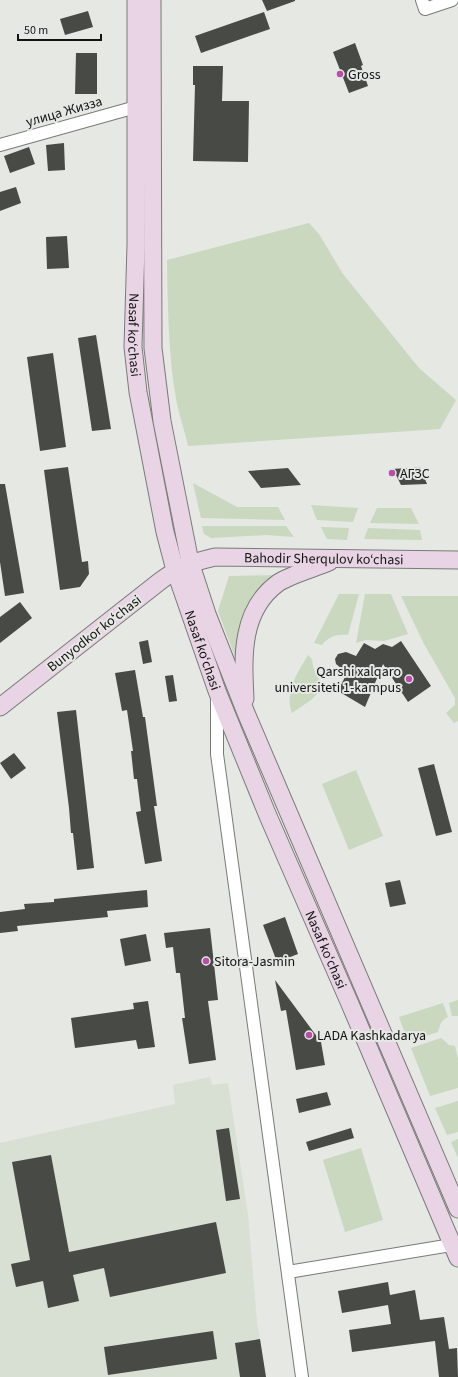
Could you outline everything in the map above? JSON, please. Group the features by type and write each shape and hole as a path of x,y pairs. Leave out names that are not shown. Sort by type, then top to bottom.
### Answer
{"main road":[{"name":"Nasaf ko‘chasi","path":"136,0 133,347 138,392 147,443 217,691 268,816 456,1249"},
{"name":"Nasaf ko‘chasi","path":"152,0 153,348 182,566 207,614 246,713 458,1209"},
{"name":"Bahodir Sherqulov ko‘chasi","path":"182,566 215,557 458,560"},
{"path":"246,713 244,678 247,628 256,605 279,583 335,559"},
{"name":"Bunyodkor koʻchasi","path":"0,707 182,566"}],"street":[{"path":"422,0 424,9 452,0"},
{"name":"улица Жизза","path":"0,145 136,106"},
{"path":"217,691 217,754 302,1377"},
{"path":"288,1272 456,1249"}],"shaded area":[{"path":"210,1077 212,1085 228,1083 248,1215 257,1322 266,1377 0,1377 0,1143 175,1104 173,1085"}],"green space":[{"path":"309,223 319,234 343,274 419,368 456,400 440,429 188,446 174,386 169,332 167,260"},
{"path":"193,483 237,507 278,507 285,520 201,518"},
{"path":"311,505 358,508 353,522 317,520"},
{"path":"377,508 411,508 419,524 370,523"},
{"path":"202,526 286,526 294,537 266,535 211,538 204,534"},
{"path":"321,527 349,528 347,540 327,539"},
{"path":"368,528 420,530 422,540 364,539"},
{"path":"285,575 266,588 238,665 218,611 229,576"},
{"path":"339,594 359,594 348,635 334,636 322,645 314,643"},
{"path":"365,594 391,594 408,634 384,641 366,640 356,643"},
{"path":"401,596 458,596 458,721 454,723 446,713 455,705 455,698 424,644"},
{"path":"308,655 312,659 316,674 324,687 311,700 292,713 290,697 293,682"},
{"path":"356,770 383,836 349,850 322,784"},
{"path":"458,1000 458,1016 452,1016 449,1003"},
{"path":"443,1003 448,1017 442,1021 438,1032 408,1042 399,1017"},
{"path":"441,1038 449,1045 455,1046 458,1059 458,1088 430,1096 411,1048"},
{"path":"458,1101 458,1132 447,1135 435,1108"},
{"path":"458,1139 458,1158 451,1142"},
{"path":"361,1148 383,1220 345,1232 323,1160"}],"building":[{"path":"262,0 295,0 295,1 267,11"},
{"path":"88,11 93,27 65,35 60,19"},
{"path":"264,12 270,29 201,53 195,36"},
{"path":"355,43 363,65 361,66 368,86 349,93 333,52"},
{"path":"76,53 97,53 97,94 75,94"},
{"path":"193,66 223,66 222,101 249,101 248,162 193,161 195,85 193,85"},
{"path":"64,143 65,170 48,171 46,145"},
{"path":"29,147 35,164 10,173 4,156"},
{"path":"16,187 21,203 0,211 0,192"},
{"path":"67,236 69,268 47,269 46,237"},
{"path":"96,335 111,429 92,431 78,338"},
{"path":"53,353 66,447 40,451 27,357"},
{"path":"68,467 82,562 88,561 89,574 80,587 60,590 44,470"},
{"path":"420,467 427,484 401,485 393,469"},
{"path":"288,468 301,485 261,488 248,471"},
{"path":"0,484 5,484 24,593 5,596 0,562"},
{"path":"20,602 32,618 0,643 0,617"},
{"path":"148,640 152,662 143,664 139,642"},
{"name":"Qarshi xalqaro universiteti 1-kampus","path":"401,641 431,686 408,702 383,664 365,707 338,691 347,673 336,664 335,659 338,654 346,652 356,656 364,643 375,649 383,644 392,647"},
{"path":"135,670 143,717 145,717 157,806 154,806 162,861 145,864 136,812 141,811 137,779 134,779 131,751 133,751 127,710 122,711 115,673"},
{"path":"173,675 177,701 169,702 165,676"},
{"path":"76,710 94,868 77,870 73,833 71,833 57,712"},
{"path":"14,753 26,768 11,779 0,763"},
{"path":"434,764 452,832 436,836 418,768"},
{"path":"400,880 406,904 390,907 385,883"},
{"path":"147,890 148,907 107,911 108,917 17,926 18,931 0,933 0,912 25,909 24,904 54,902 54,899"},
{"path":"285,917 298,954 277,962 263,925"},
{"path":"210,928 218,1000 208,1001 216,1060 189,1064 182,1018 185,1018 180,973 176,973 173,947 166,948 164,933"},
{"path":"146,934 151,961 125,966 120,939"},
{"path":"275,980 321,1042 325,1065 296,1070 286,1010 281,1011"},
{"path":"148,1001 155,1047 138,1049 136,1040 75,1048 71,1018 134,1009 133,1003"},
{"path":"327,1092 331,1105 299,1113 296,1099"},
{"path":"229,1128 240,1199 226,1201 216,1130"},
{"path":"351,1128 354,1138 309,1151 306,1142"},
{"path":"51,1155 69,1252 216,1222 226,1273 110,1297 104,1268 73,1275 79,1301 48,1308 43,1281 16,1287 11,1264 30,1260 12,1162"},
{"path":"388,1282 390,1295 415,1290 420,1320 444,1317 449,1349 457,1348 458,1377 439,1377 435,1341 352,1352 349,1330 391,1324 388,1305 342,1313 338,1291"},
{"path":"213,1331 217,1359 108,1375 104,1347"},
{"path":"260,1339 266,1377 240,1377 235,1343"}],"place":[{"name":"Gross","path":"340,74"},
{"name":"АГЗС","path":"392,473"},
{"name":"Qarshi xalqaro universiteti 1-kampus","path":"409,679"},
{"name":"Sitora-Jasmin","path":"206,961"},
{"name":"LADA Kashkadarya","path":"309,1035"}]}
